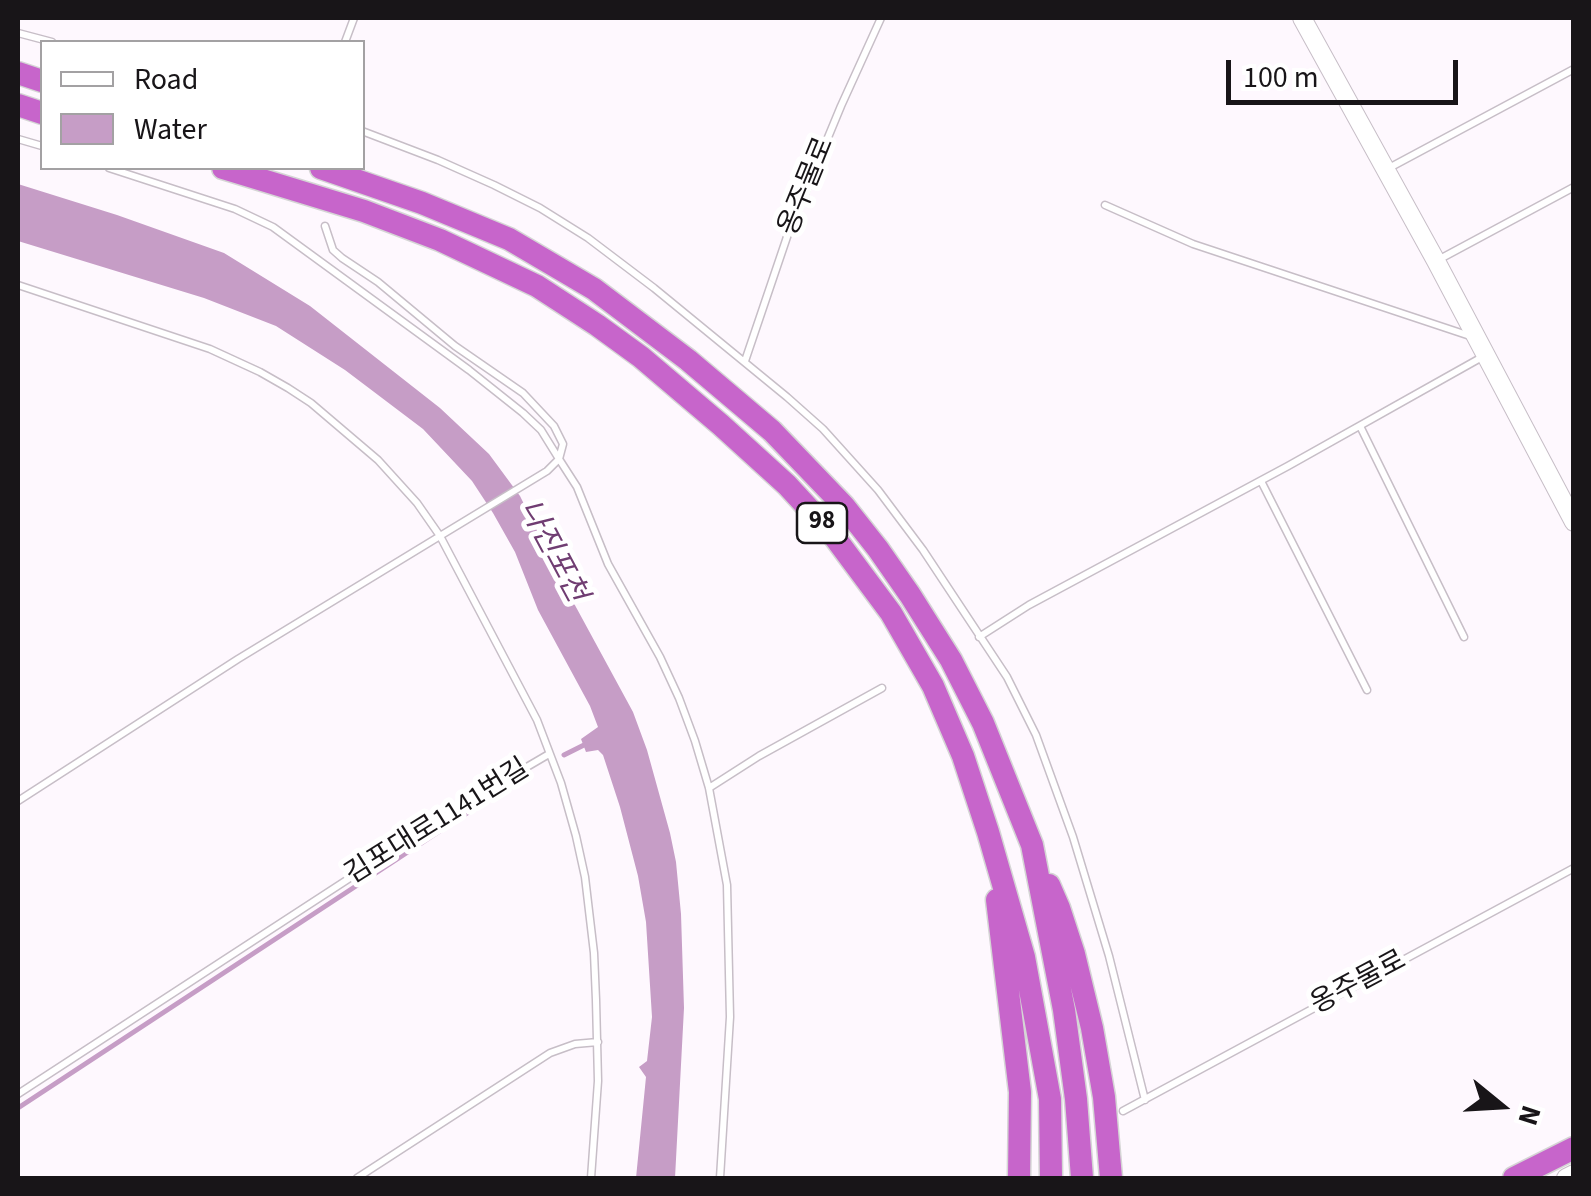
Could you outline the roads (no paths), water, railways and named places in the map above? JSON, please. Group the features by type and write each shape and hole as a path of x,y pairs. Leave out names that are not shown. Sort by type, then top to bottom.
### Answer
{"highway":[{"name":"98","path":"231,170 364,211 440,240 537,286 641,357 786,485 833,536 891,614 933,686 963,756 1024,956 1050,1098 1051,1178"},
{"name":"98","path":"327,170 510,239 594,289 772,431 844,506 910,594 951,660 983,723 1032,846 1064,1010 1082,1178"},
{"path":"988,832 1020,1092 1019,1178"},
{"path":"1032,846 1074,954 1104,1098 1111,1178"},
{"path":"1514,1178 1572,1149"},
{"path":"1527,1178 1572,1149"}],"street":[{"path":"1302,18 1574,522"},
{"path":"1566,1178 1574,1174"}],"lane":[{"name":"옹주물로","path":"744,361 794,217 882,18"},
{"path":"18,33 44,40"},
{"path":"1384,170 1574,70"},
{"path":"365,133 438,160 540,208 623,264 744,361 823,430 867,476 923,550 1020,701 1050,769 1109,956 1144,1100"},
{"path":"114,170 236,209 273,227 523,413 541,430 577,487 608,564 660,657 695,741 709,788 727,886 729,934 730,1017 720,1178"},
{"path":"1436,262 1574,187"},
{"path":"1104,205 1194,244 1476,338"},
{"path":"18,801 253,650 547,471 559,459 563,444 538,406 342,258 333,250 325,226"},
{"path":"18,285 247,365 311,403 378,460 410,494 440,536 537,720 550,754"},
{"path":"979,637 1045,596 1486,355"},
{"path":"1360,426 1464,637"},
{"path":"1261,481 1367,690"},
{"path":"709,788 882,688"},
{"name":"김포대로1141번길","path":"18,1094 462,805 550,754 570,810 594,953 598,1081 592,1178"},
{"name":"옹주물로","path":"1123,1110 1574,868"},
{"path":"357,1178 550,1054 575,1044 598,1042"}],"water":[{"path":"18,184 224,253 310,306 440,408 489,454 520,496 556,569 568,567 572,575 564,585 633,712 647,750 676,862 684,1008 675,1178 636,1178 646,1077 639,1067 647,1061 652,1017 646,922 638,876 603,755 598,750 586,752 581,739 598,727 538,610 515,552 472,481 423,429 345,370 276,326 204,298 18,241"}],"waterway":[{"path":"564,755 588,743"},
{"path":"18,1108 487,800"}],"water label":[{"name":"나진포천","path":"551,552"}]}
